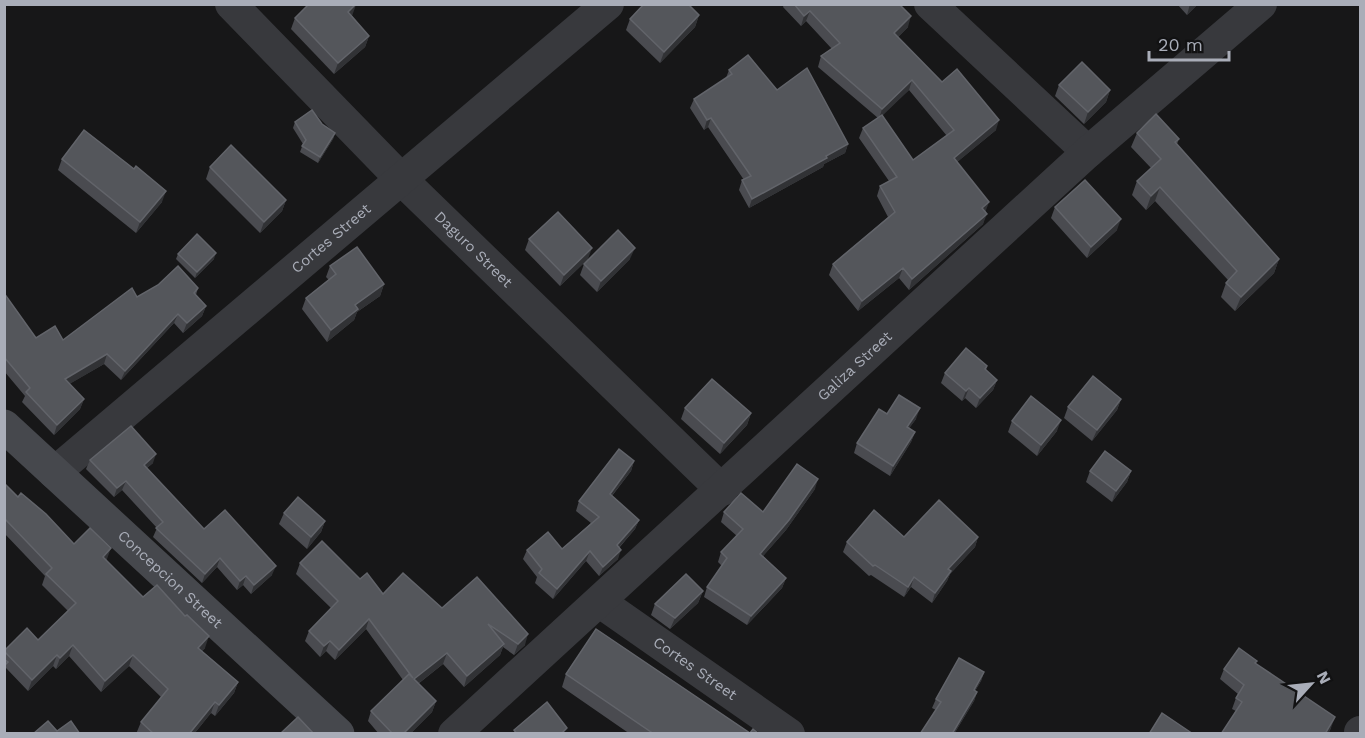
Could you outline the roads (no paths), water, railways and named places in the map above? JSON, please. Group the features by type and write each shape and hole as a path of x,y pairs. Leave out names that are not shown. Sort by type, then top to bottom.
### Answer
{"street":[{"name":"Daguro Street","path":"231,4 402,180 722,490"},
{"name":"Cortes Street","path":"54,473 608,4"},
{"path":"930,4 1088,152"},
{"name":"Galiza Street","path":"454,734 1088,152 1261,4"},
{"name":"Concepcion Street","path":"4,426 338,734"},
{"name":"Cortes Street","path":"600,602 789,734"}]}
